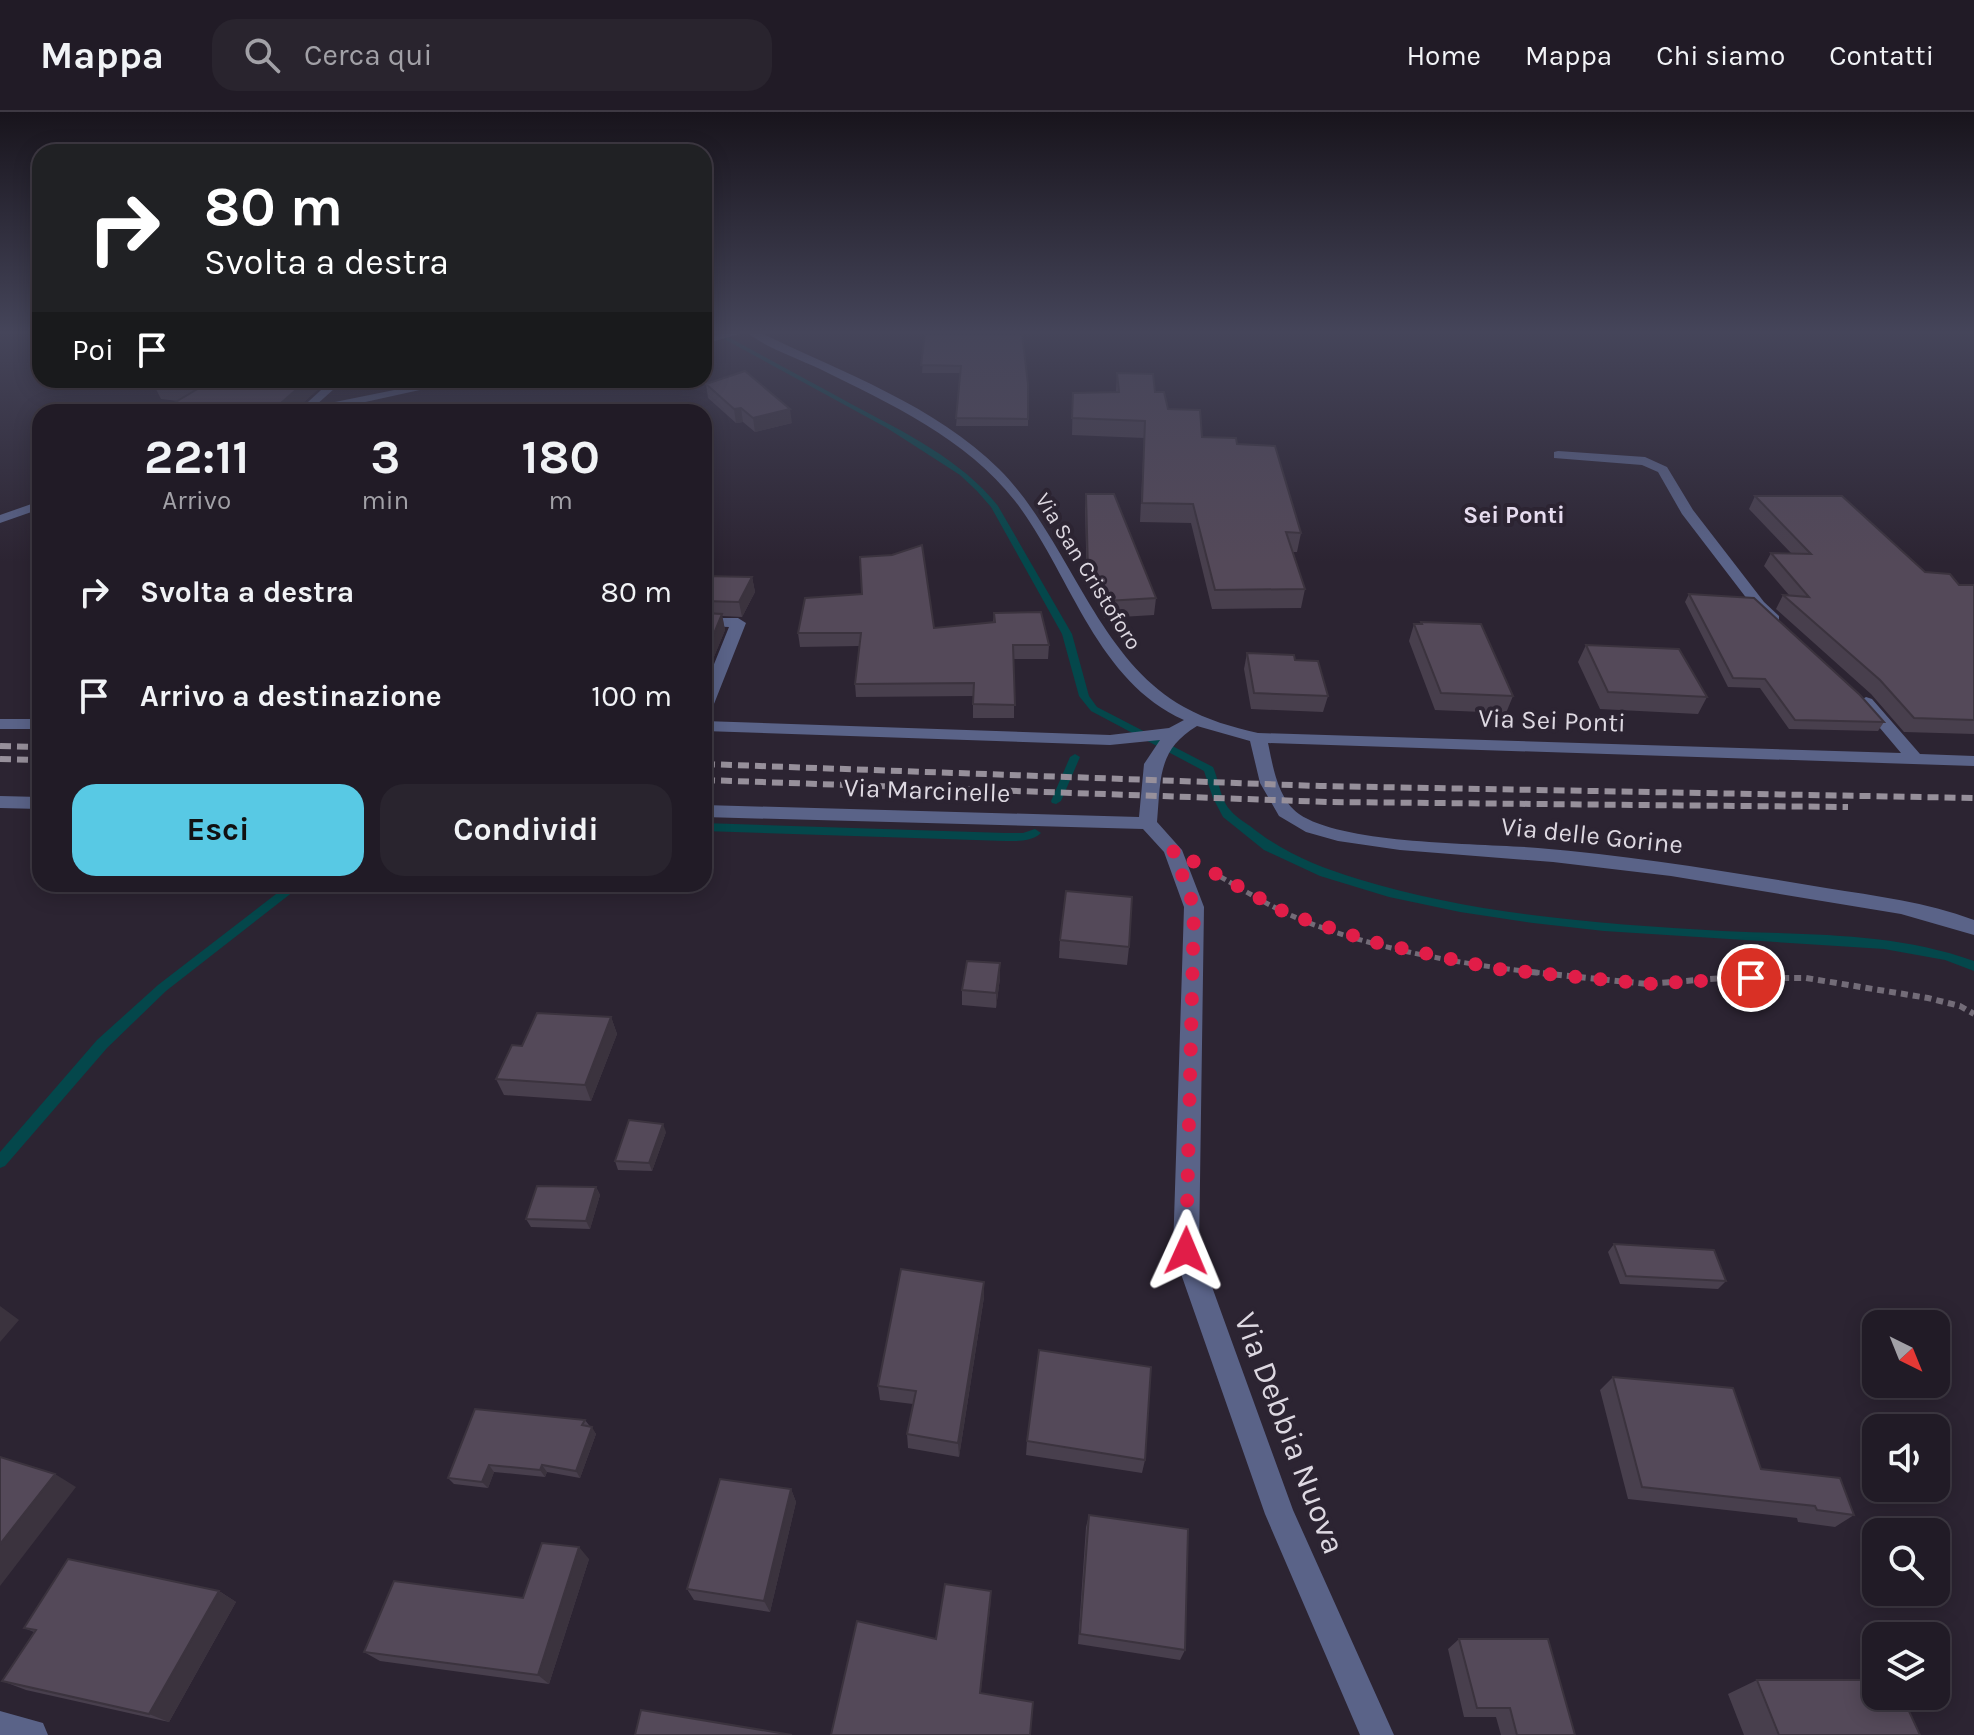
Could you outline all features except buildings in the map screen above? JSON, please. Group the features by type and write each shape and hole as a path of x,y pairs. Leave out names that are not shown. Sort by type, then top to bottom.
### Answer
{"street":[{"name":"Via San Cristoforo","path":"903,410 969,449 1017,494 1105,641 1141,686"},
{"path":"1558,455 1645,461 1663,470 1687,511 1759,605 1785,630"},
{"path":"0,519 32,508"},
{"path":"712,622 738,623 712,689"},
{"name":"Via Sei Ponti","path":"1141,686 1193,721 1221,731 1258,738 1974,761"},
{"path":"1852,689 1916,760"},
{"path":"712,726 1110,740 1173,733 1193,721"},
{"path":"0,724 32,724"},
{"path":"1148,823 1153,764 1173,733"},
{"name":"Via delle Gorine","path":"1258,738 1279,805 1295,820 1331,833 1387,842 1554,855 1726,877 1920,911 1974,928"},
{"path":"0,802 32,803"},
{"name":"Via Marcinelle","path":"712,811 1148,823"},
{"name":"Via Debbia Nuova","path":"1148,823 1173,850 1194,907 1186,1251 1280,1514 1377,1735"},
{"path":"0,1728 31,1735"}],"path":[{"path":"1173,850 1288,914 1373,942 1497,969 1647,984 1723,978 1806,978 1928,998 1960,1006 1974,1014"}],"waterway":[{"path":"857,410 963,473 980,489 994,506 1067,634 1084,696 1094,709 1209,769 1227,814 1268,847 1324,873 1389,893 1460,908 1604,926 1884,944 1947,956 1974,966"},
{"path":"1056,801 1075,757"},
{"path":"712,827 1005,837 1024,837 1035,833"},
{"path":"0,1162 102,1044 162,988 287,892"}],"railway":[{"path":"0,746 32,747"},
{"path":"0,759 32,760"},
{"path":"712,764 1320,786 1974,798"},
{"path":"712,780 1330,802 1848,807"}],"district":[{"name":"Sei Ponti","path":"1514,515"}],"route":[{"path":"1186,1251 1194,907 1173,850 1288,914 1373,942 1497,969 1647,984 1751,978"}]}
